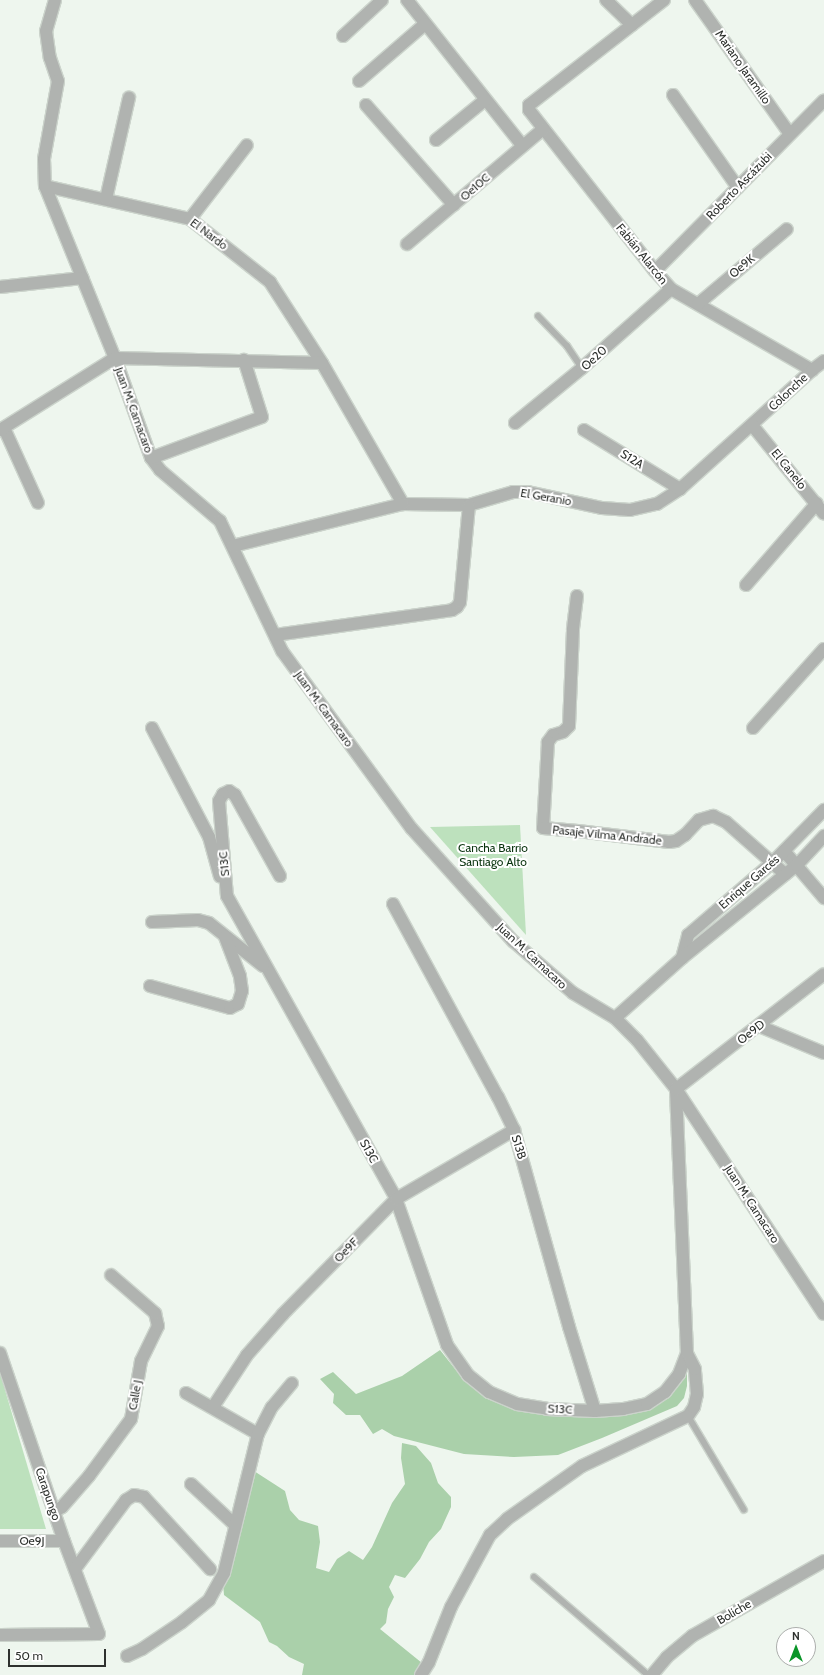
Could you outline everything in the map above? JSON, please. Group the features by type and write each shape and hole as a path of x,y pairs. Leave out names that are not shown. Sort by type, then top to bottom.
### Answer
{"street":[{"name":"Juan M. Camacaro","path":"55,0 46,31 50,58 58,81 44,159 45,186 84,278 151,458 160,470 215,515 220,521 282,651 423,844 513,941 573,993 615,1018 637,1040 676,1089 824,1314"},
{"path":"342,36 382,0"},
{"path":"407,0 522,145"},
{"path":"606,0 632,26 664,0"},
{"name":"Mariano Jaramillo","path":"695,0 790,134"},
{"path":"359,81 425,24"},
{"name":"Fabián Alarcón","path":"632,26 529,105 529,110 542,129 671,289 812,370"},
{"path":"673,95 738,188"},
{"path":"106,199 130,98"},
{"path":"436,140 485,100"},
{"name":"Roberto Ascázubi","path":"655,271 824,100"},
{"path":"366,105 454,205"},
{"name":"Oe10C","path":"407,244 542,129"},
{"path":"190,218 247,145"},
{"name":"El Nardo","path":"45,186 190,218 270,282 322,363"},
{"name":"Oe9K","path":"698,304 787,229"},
{"path":"0,286 84,278"},
{"name":"Oe20","path":"515,423 582,368 671,289"},
{"path":"38,503 2,429 115,358 322,363 403,504"},
{"path":"151,458 262,417 244,360"},
{"name":"Colonche","path":"752,424 824,361"},
{"name":"El Geranio","path":"232,546 403,504 469,506 513,492 528,492 602,508 630,510 657,504 680,489 752,424"},
{"name":"El Canelo","path":"752,424 817,503 824,514"},
{"name":"S12A","path":"584,430 680,489"},
{"path":"746,585 817,503"},
{"path":"275,635 452,610 457,607 460,602 469,506"},
{"name":"Pasaje Vilma Andrade","path":"576,596 569,726 563,732 553,735 548,742 543,828 578,830 669,842 676,841 685,835 699,820 713,816 726,822 785,874"},
{"path":"752,728 824,649"},
{"path":"152,728 209,837 220,878 227,896"},
{"name":"S13C","path":"280,876 235,795 229,791 223,794 219,801 227,896 396,1199 447,1345 468,1375 489,1392 517,1404 547,1409 595,1411 623,1409 647,1404 665,1392 679,1374 687,1353"},
{"name":"Enrique Garcés","path":"682,958 688,935 773,862 824,810"},
{"name":"Enrique Garcés","path":"615,1018 682,958 797,865 824,836"},
{"path":"784,851 824,898"},
{"name":"S13B","path":"393,904 498,1097 514,1130 569,1327 595,1411"},
{"path":"152,922 198,920 208,923 268,970"},
{"path":"150,986 230,1008 238,1004 242,991 240,976 225,937"},
{"name":"Oe9D","path":"676,1089 824,974"},
{"path":"759,1026 824,1053"},
{"path":"421,1675 429,1662 454,1601 490,1535 507,1519 582,1466 688,1416 694,1407 696,1394 695,1369 687,1353 676,1089"},
{"name":"Oe9F","path":"213,1407 252,1349 283,1314 396,1199 514,1130"},
{"name":"Calle J","path":"54,1512 62,1507 89,1476 130,1419 141,1361 158,1326 155,1313 111,1275"},
{"name":"Carapungo","path":"0,1353 64,1541 99,1634 0,1635"},
{"path":"127,1656 142,1649 182,1622 208,1600 224,1573 258,1434 272,1407 292,1383"},
{"path":"186,1392 258,1434"},
{"path":"191,1484 235,1524"},
{"path":"75,1569 126,1500 134,1495 144,1497 210,1569"},
{"name":"Oe9J","path":"0,1541 64,1541"},
{"name":"Boliche","path":"652,1675 667,1657 692,1636 824,1561"}],"lane":[{"path":"538,316 567,346 582,368"},
{"path":"688,1416 744,1510"},
{"path":"534,1577 648,1675"}],"green space":[{"name":"Cancha Barrio Santiago Alto","path":"520,825 526,935 430,827"},
{"path":"440,1350 463,1379 485,1398 514,1409 546,1415 597,1417 625,1415 651,1408 674,1391 687,1372 687,1386 684,1398 677,1406 602,1438 558,1455 514,1457 464,1454 394,1436 382,1429 373,1434 360,1415 346,1415 333,1403 334,1394 320,1379 333,1372 356,1394 402,1376"},
{"path":"0,1373 46,1529 0,1529"},
{"path":"402,1443 416,1446 431,1463 438,1483 451,1497 451,1507 441,1529 429,1542 420,1559 405,1578 395,1575 389,1587 394,1597 388,1609 386,1623 380,1629 422,1663 414,1675 302,1675 304,1664 289,1657 277,1646 269,1642 260,1622 224,1595 223,1584 251,1469 285,1491 290,1510 299,1520 318,1526 320,1542 316,1568 329,1572 337,1559 349,1551 363,1560 372,1547 392,1503 405,1484 401,1458"}]}
